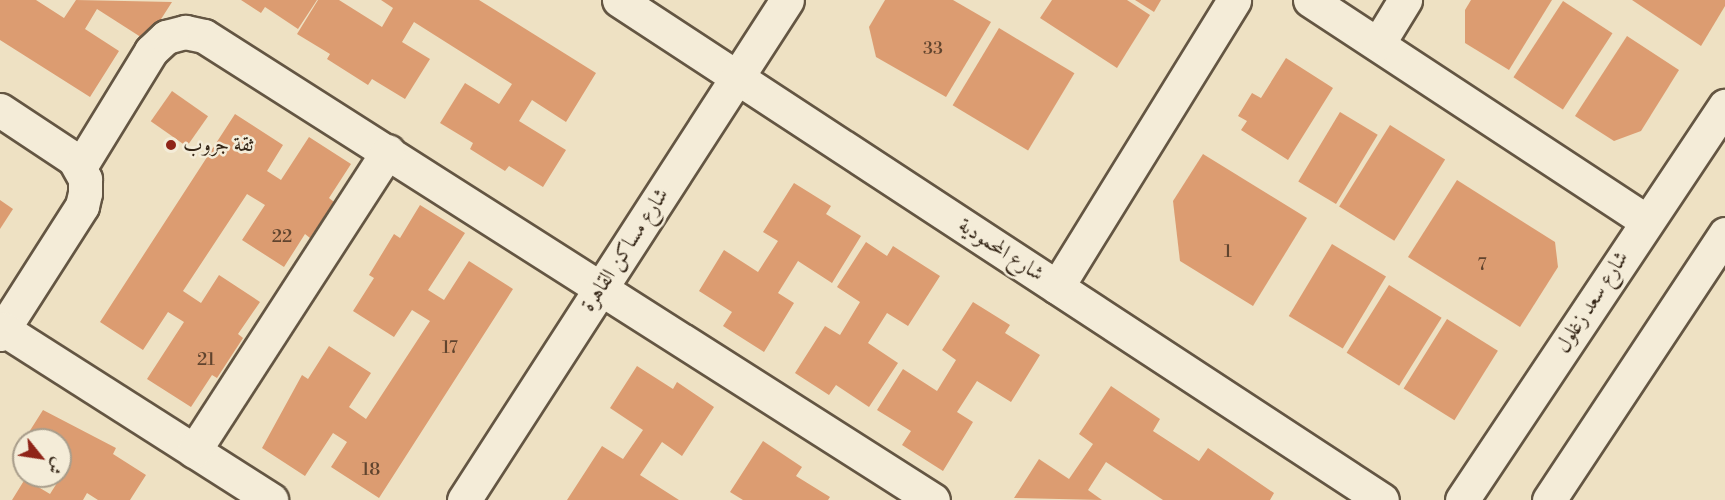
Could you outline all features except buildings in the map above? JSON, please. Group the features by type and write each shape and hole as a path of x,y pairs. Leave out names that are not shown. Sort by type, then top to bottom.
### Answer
{"street":[{"name":"شارع المحمودية","path":"620,0 1382,500"},
{"name":"شارع مساكن القاهرة","path":"464,500 787,0"},
{"path":"1057,287 1234,0"},
{"path":"1310,0 1646,221"},
{"path":"1377,44 1405,0"},
{"path":"80,167 151,51 166,37 185,32 204,36 602,286 933,500"},
{"name":"شارع سعد زغلول","path":"1462,500 1646,221 1725,106"},
{"path":"0,110 66,153 80,167 85,179 82,206 2,332 272,500"},
{"path":"194,451 388,151"},
{"path":"1549,500 1725,234"}],"place":[{"name":"ثقة جروب","path":"171,145"}]}
